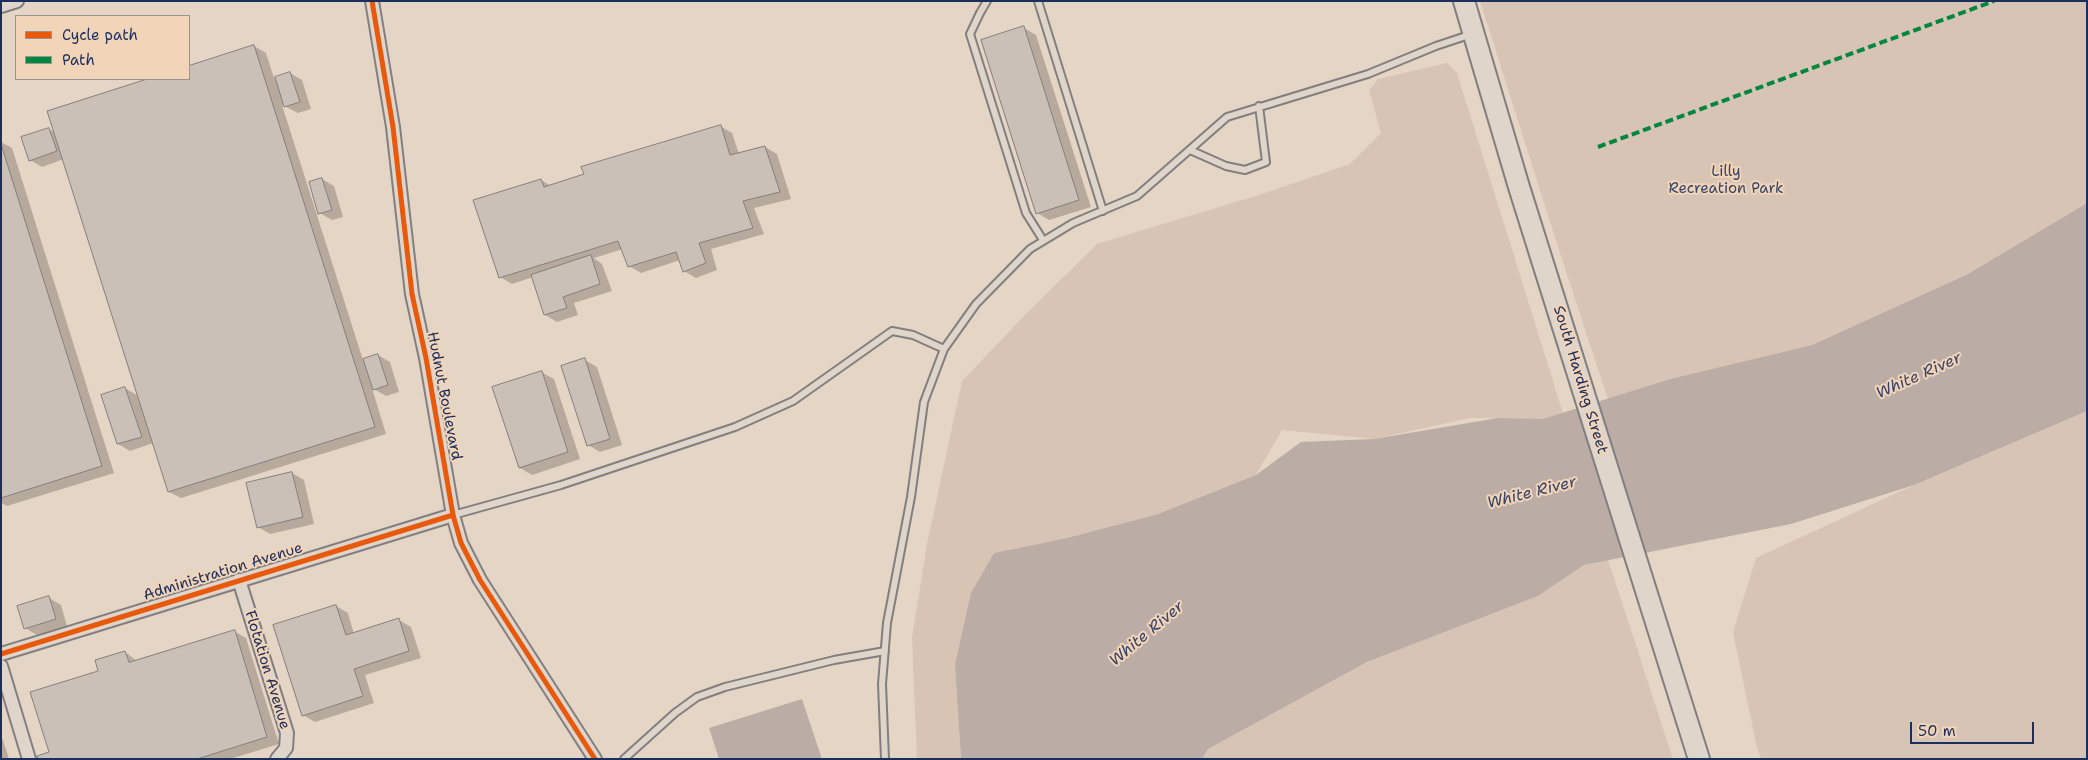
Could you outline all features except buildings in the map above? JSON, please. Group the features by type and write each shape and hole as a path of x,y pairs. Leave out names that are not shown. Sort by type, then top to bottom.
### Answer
{"main road":[{"name":"South Harding Street","path":"1464,1 1519,187 1699,758"}],"street":[{"path":"1,6 17,1"},
{"name":"Hudnut Boulevard","path":"372,1 393,127 412,294 426,358 453,515 461,543 480,580 595,759"},
{"name":"Administration Avenue","path":"1,654 453,515"},
{"name":"Flotation Avenue","path":"238,580 287,732 286,748 278,759"},
{"path":"1,666 29,759"}],"lane":[{"path":"988,1 970,34 1026,212 1044,240"},
{"path":"1038,1 1102,211"},
{"path":"885,759 882,684 887,623 911,497 924,402 944,349 976,304 1030,249 1073,222 1137,196 1227,117 1368,74 1436,46 1474,33"},
{"path":"1190,150 1226,166 1245,170 1266,162 1259,106"},
{"path":"453,515 561,485 735,427 793,401 892,331 913,335 944,349"},
{"path":"624,759 675,713 697,697 725,687 834,660 885,651"}],"green space":[{"name":"Lilly Recreation Park","path":"1480,1 2087,1 2087,203 1968,274 1812,345 1670,379 1608,399"},
{"path":"1447,63 1457,73 1563,413 1543,419 1470,418 1374,439 1282,430 1256,475 1158,514 1067,538 994,553 955,665 961,759 917,759 912,638 927,544 962,381 1097,244 1262,194 1350,164 1381,133 1369,90 1378,79"},
{"path":"2087,411 2087,759 1761,759 1757,748 1733,632 1756,558 1914,485"},
{"path":"1608,560 1673,759 1202,759 1208,749 1367,662 1538,596 1584,565"}],"water":[{"name":"White River","path":"2087,203 2087,411 1914,485 1791,524 1584,565 1538,596 1367,662 1208,749 1202,759 961,759 955,665 971,593 994,553 1067,538 1158,514 1256,475 1301,442 1374,439 1498,418 1543,419 1670,379 1812,345 1968,274"},
{"path":"802,699 822,759 719,759 709,728"}],"marked path":[{"path":"1598,147 1994,1"}],"cycle path":[{"path":"372,1 393,127 412,294 426,358 453,515 461,543 480,580 595,759"},
{"path":"1,654 453,515"}]}
